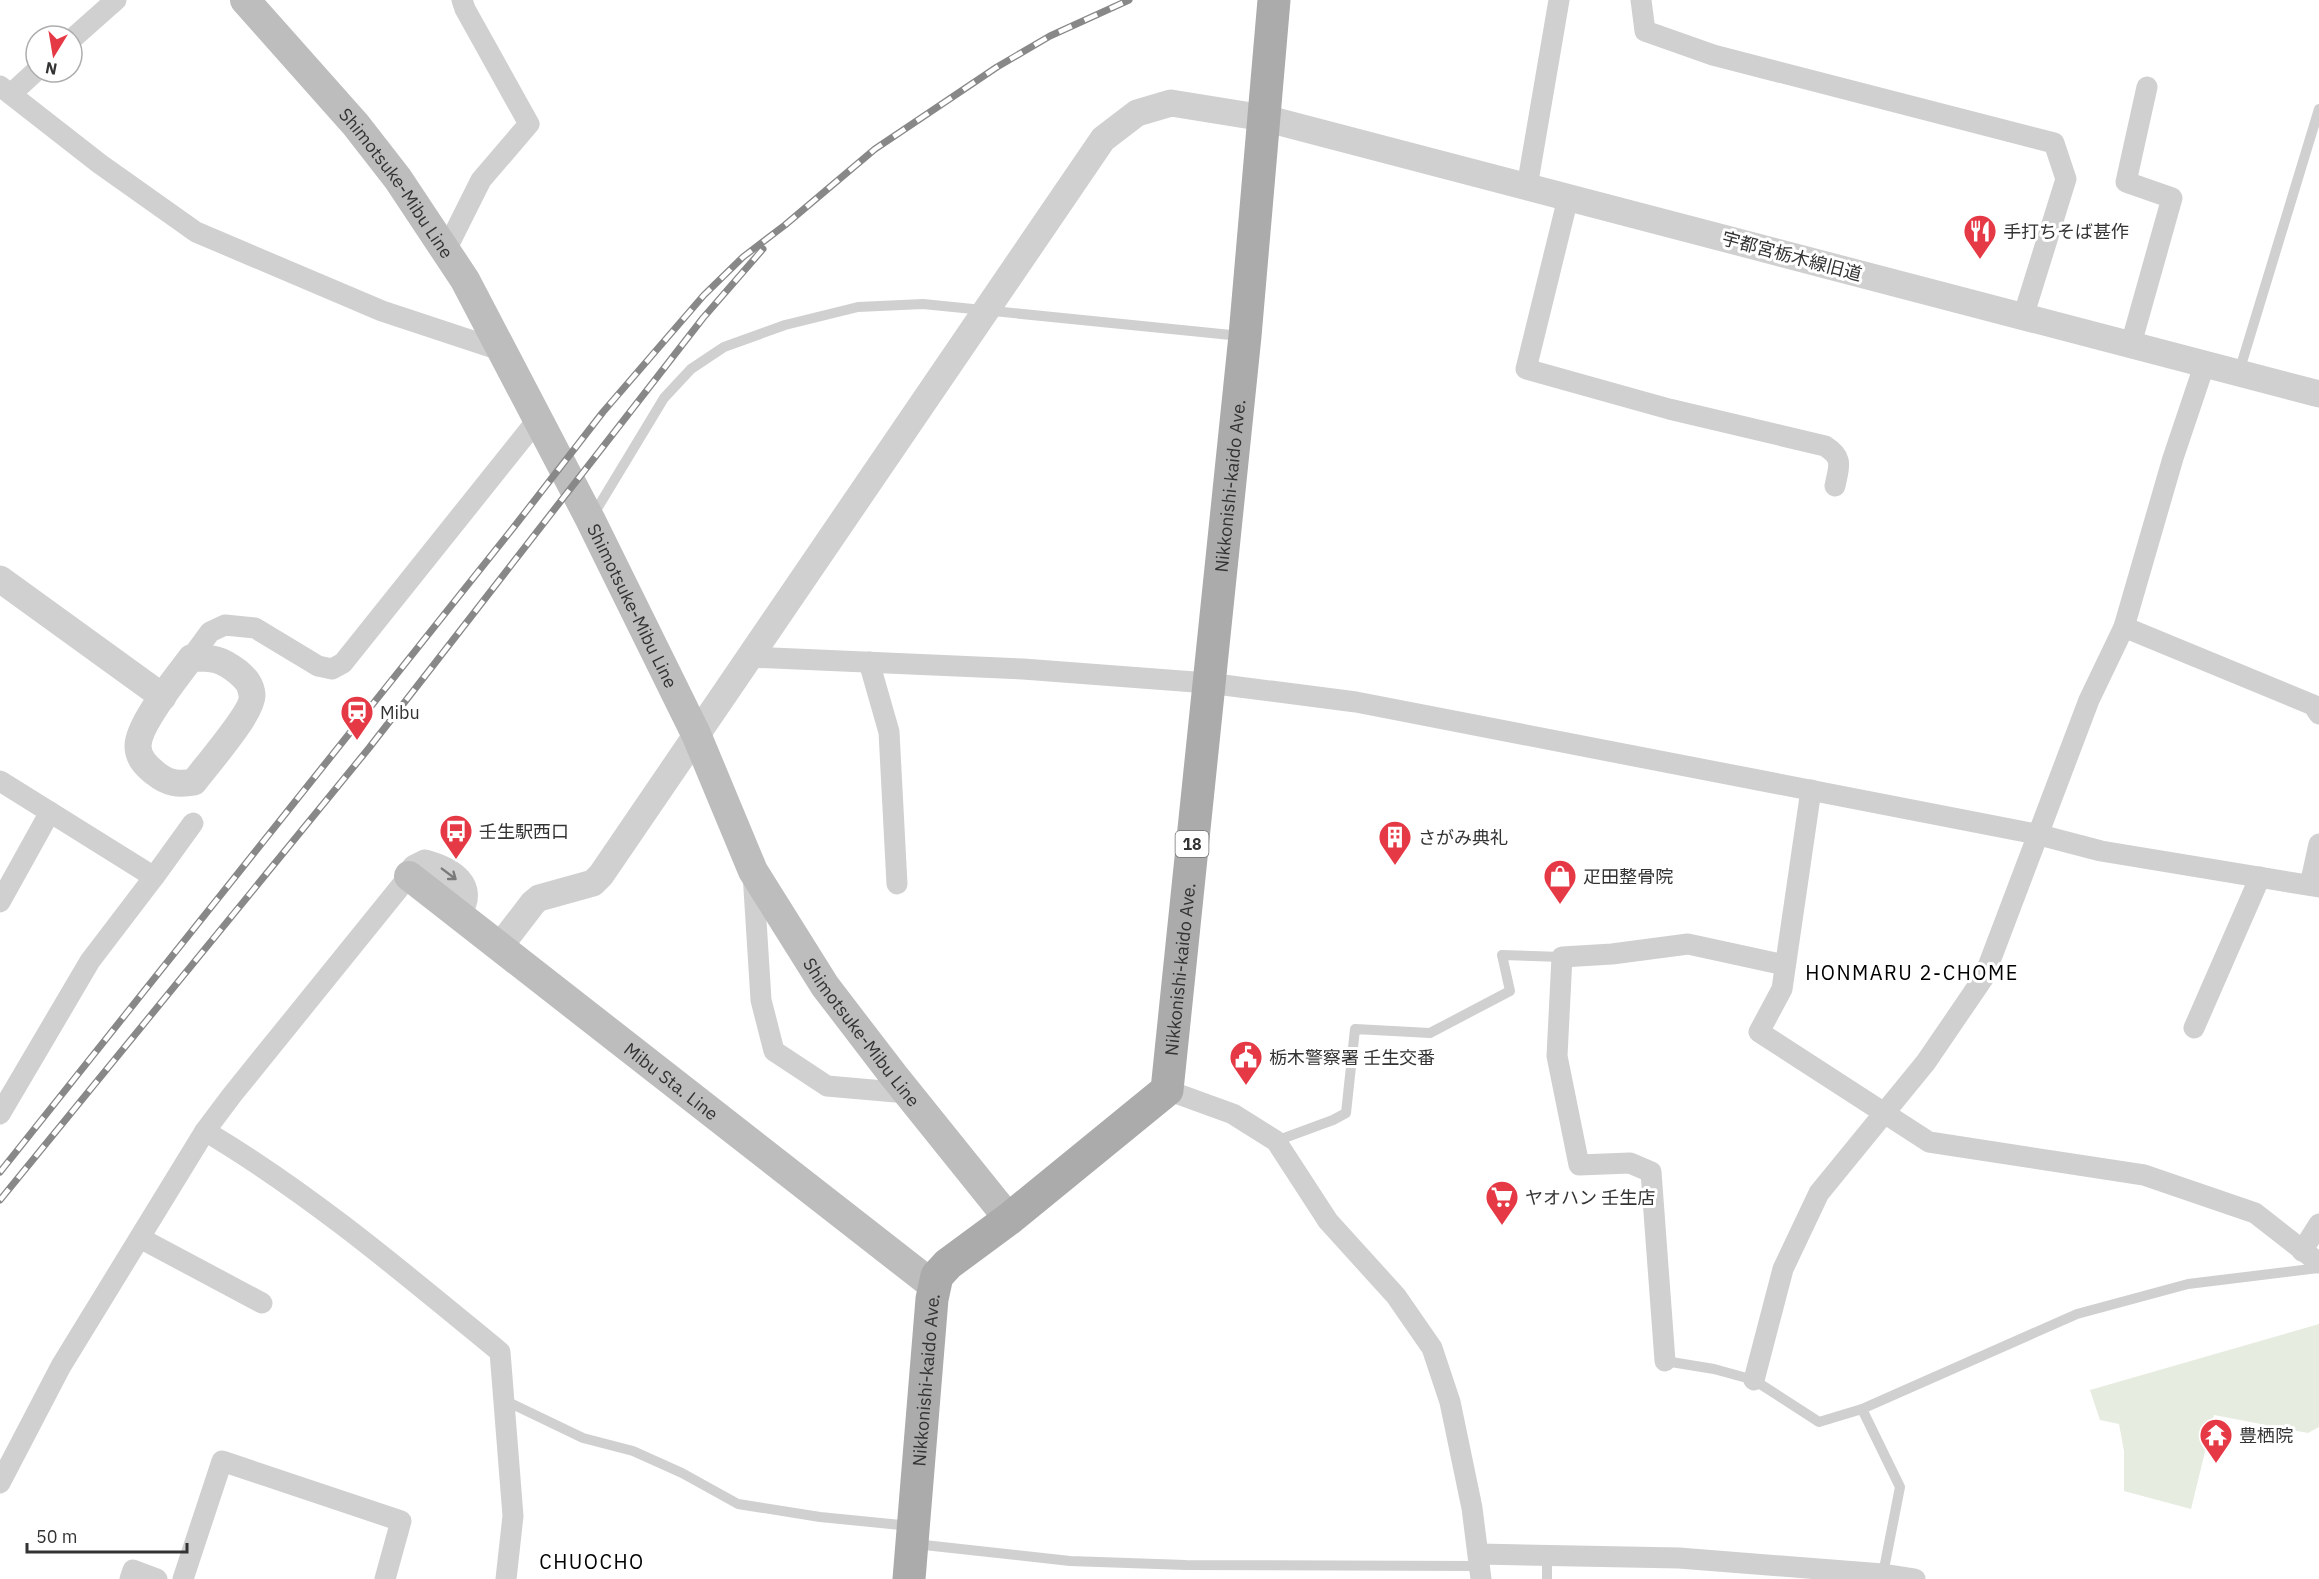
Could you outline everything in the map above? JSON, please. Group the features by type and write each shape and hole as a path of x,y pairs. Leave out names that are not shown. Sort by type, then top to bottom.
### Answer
{"main road":[{"name":"Shimotsuke-Mibu Line","path":"245,0 356,125 398,179 465,279 590,519 696,734 753,871 825,986 907,1093 1009,1219"},
{"name":"Nikkonishi-kaido Ave.","path":"909,1579 934,1286 937,1276 948,1264 1009,1219 1167,1090 1245,336 1274,0"},
{"name":"Mibu Sta. Line","path":"409,876 934,1286"}],"street":[{"path":"84,28 116,0"},
{"path":"446,250 481,180 529,124 462,0"},
{"path":"1527,187 1559,0"},
{"path":"1641,0 1645,31 1713,55 2054,143 2066,179 2023,316"},
{"path":"24,78 5,90 100,164 196,232 382,311 503,351"},
{"path":"2131,344 2172,198 2126,182 2147,87"},
{"name":"宇都宮栃木線旧道","path":"500,946 539,898 593,883 601,875 1103,139 1137,113 1171,103 1264,118 2319,394"},
{"path":"1568,198 1526,369 1670,409 1825,446 1834,452 1839,460 1835,486"},
{"path":"1754,1380 1783,1269 1819,1193 1926,1062 1984,976 2089,700 2124,627 2173,458 2205,363"},
{"path":"191,658 215,658 233,669 248,681 253,697 247,713 194,782 180,784 163,780 143,764 138,748 141,732 163,697 191,658 210,632 225,625 255,628 318,666 332,669 343,663 538,419"},
{"path":"0,579 163,697"},
{"path":"2124,627 2313,705 2319,714"},
{"path":"750,657 1023,669 1208,682 1356,702 2037,834 2101,851 2314,886 2319,844"},
{"path":"869,662 889,732 897,884"},
{"path":"0,781 154,877"},
{"path":"1811,790 1782,989 1759,1032 1929,1142 2144,1175 2255,1213 2311,1257 2319,1224"},
{"path":"0,902 50,812"},
{"path":"2,1105 90,961 193,823"},
{"path":"753,871 761,1000 774,1051 827,1086 907,1093"},
{"path":"0,1483 61,1366 205,1131 409,876"},
{"path":"2194,1028 2260,877"},
{"path":"1665,1361 1651,1172 1630,1163 1579,1166 1557,1056 1562,957 1612,954 1688,944 1785,965"},
{"path":"1167,1090 1233,1114 1276,1141 1328,1221 1396,1296 1432,1348 1450,1402 1480,1566 1547,1556 1679,1558 1883,1574 1915,1579"},
{"path":"205,1131 257,1162 371,1245 500,1352 513,1516 506,1579"},
{"path":"140,1238 262,1303"},
{"path":"183,1579 222,1461 401,1521 385,1579"},
{"path":"130,1579 134,1570 157,1579"}],"lane":[{"path":"2239,372 2319,109"},
{"path":"590,519 664,398 691,369 724,347 785,325 858,307 923,304 1245,336"},
{"path":"1276,1141 1346,1113 1354,1029 1430,1033 1510,991 1502,955 1562,957"},
{"path":"1665,1361 1714,1369 1754,1380 1819,1422 1863,1409 2077,1314 2187,1284 2319,1268"},
{"path":"504,1400 583,1438 633,1451 682,1473 738,1504 913,1535 1093,1562 1197,1565 1480,1566"},
{"path":"1863,1409 1900,1487 1883,1574"},
{"path":"1547,1556 1547,1579"}],"shaded area":[{"path":"2319,1324 2319,1427 2308,1433 2214,1415 2191,1509 2124,1491 2124,1451 2119,1424 2100,1420 2090,1390"}],"railway":[{"path":"0,1172 603,412 704,295 743,257 785,225 875,149 997,67 1050,36 1129,0"},
{"path":"0,1200 369,748 703,318 763,249"}],"place":[{"name":"手打ちそば甚作","path":"1980,260"},
{"name":"Mibu","path":"357,741"},
{"name":"壬生駅西口","path":"456,860"},
{"name":"さがみ典礼","path":"1395,866"},
{"name":"疋田整骨院","path":"1560,905"},
{"name":"栃木警察署 壬生交番","path":"1246,1086"},
{"name":"ヤオハン 壬生店","path":"1502,1226"},
{"name":"豊栖院","path":"2216,1464"}],"district":[{"name":"HONMARU 2-CHOME","path":"1912,972"},
{"name":"CHUOCHO","path":"592,1561"}]}
